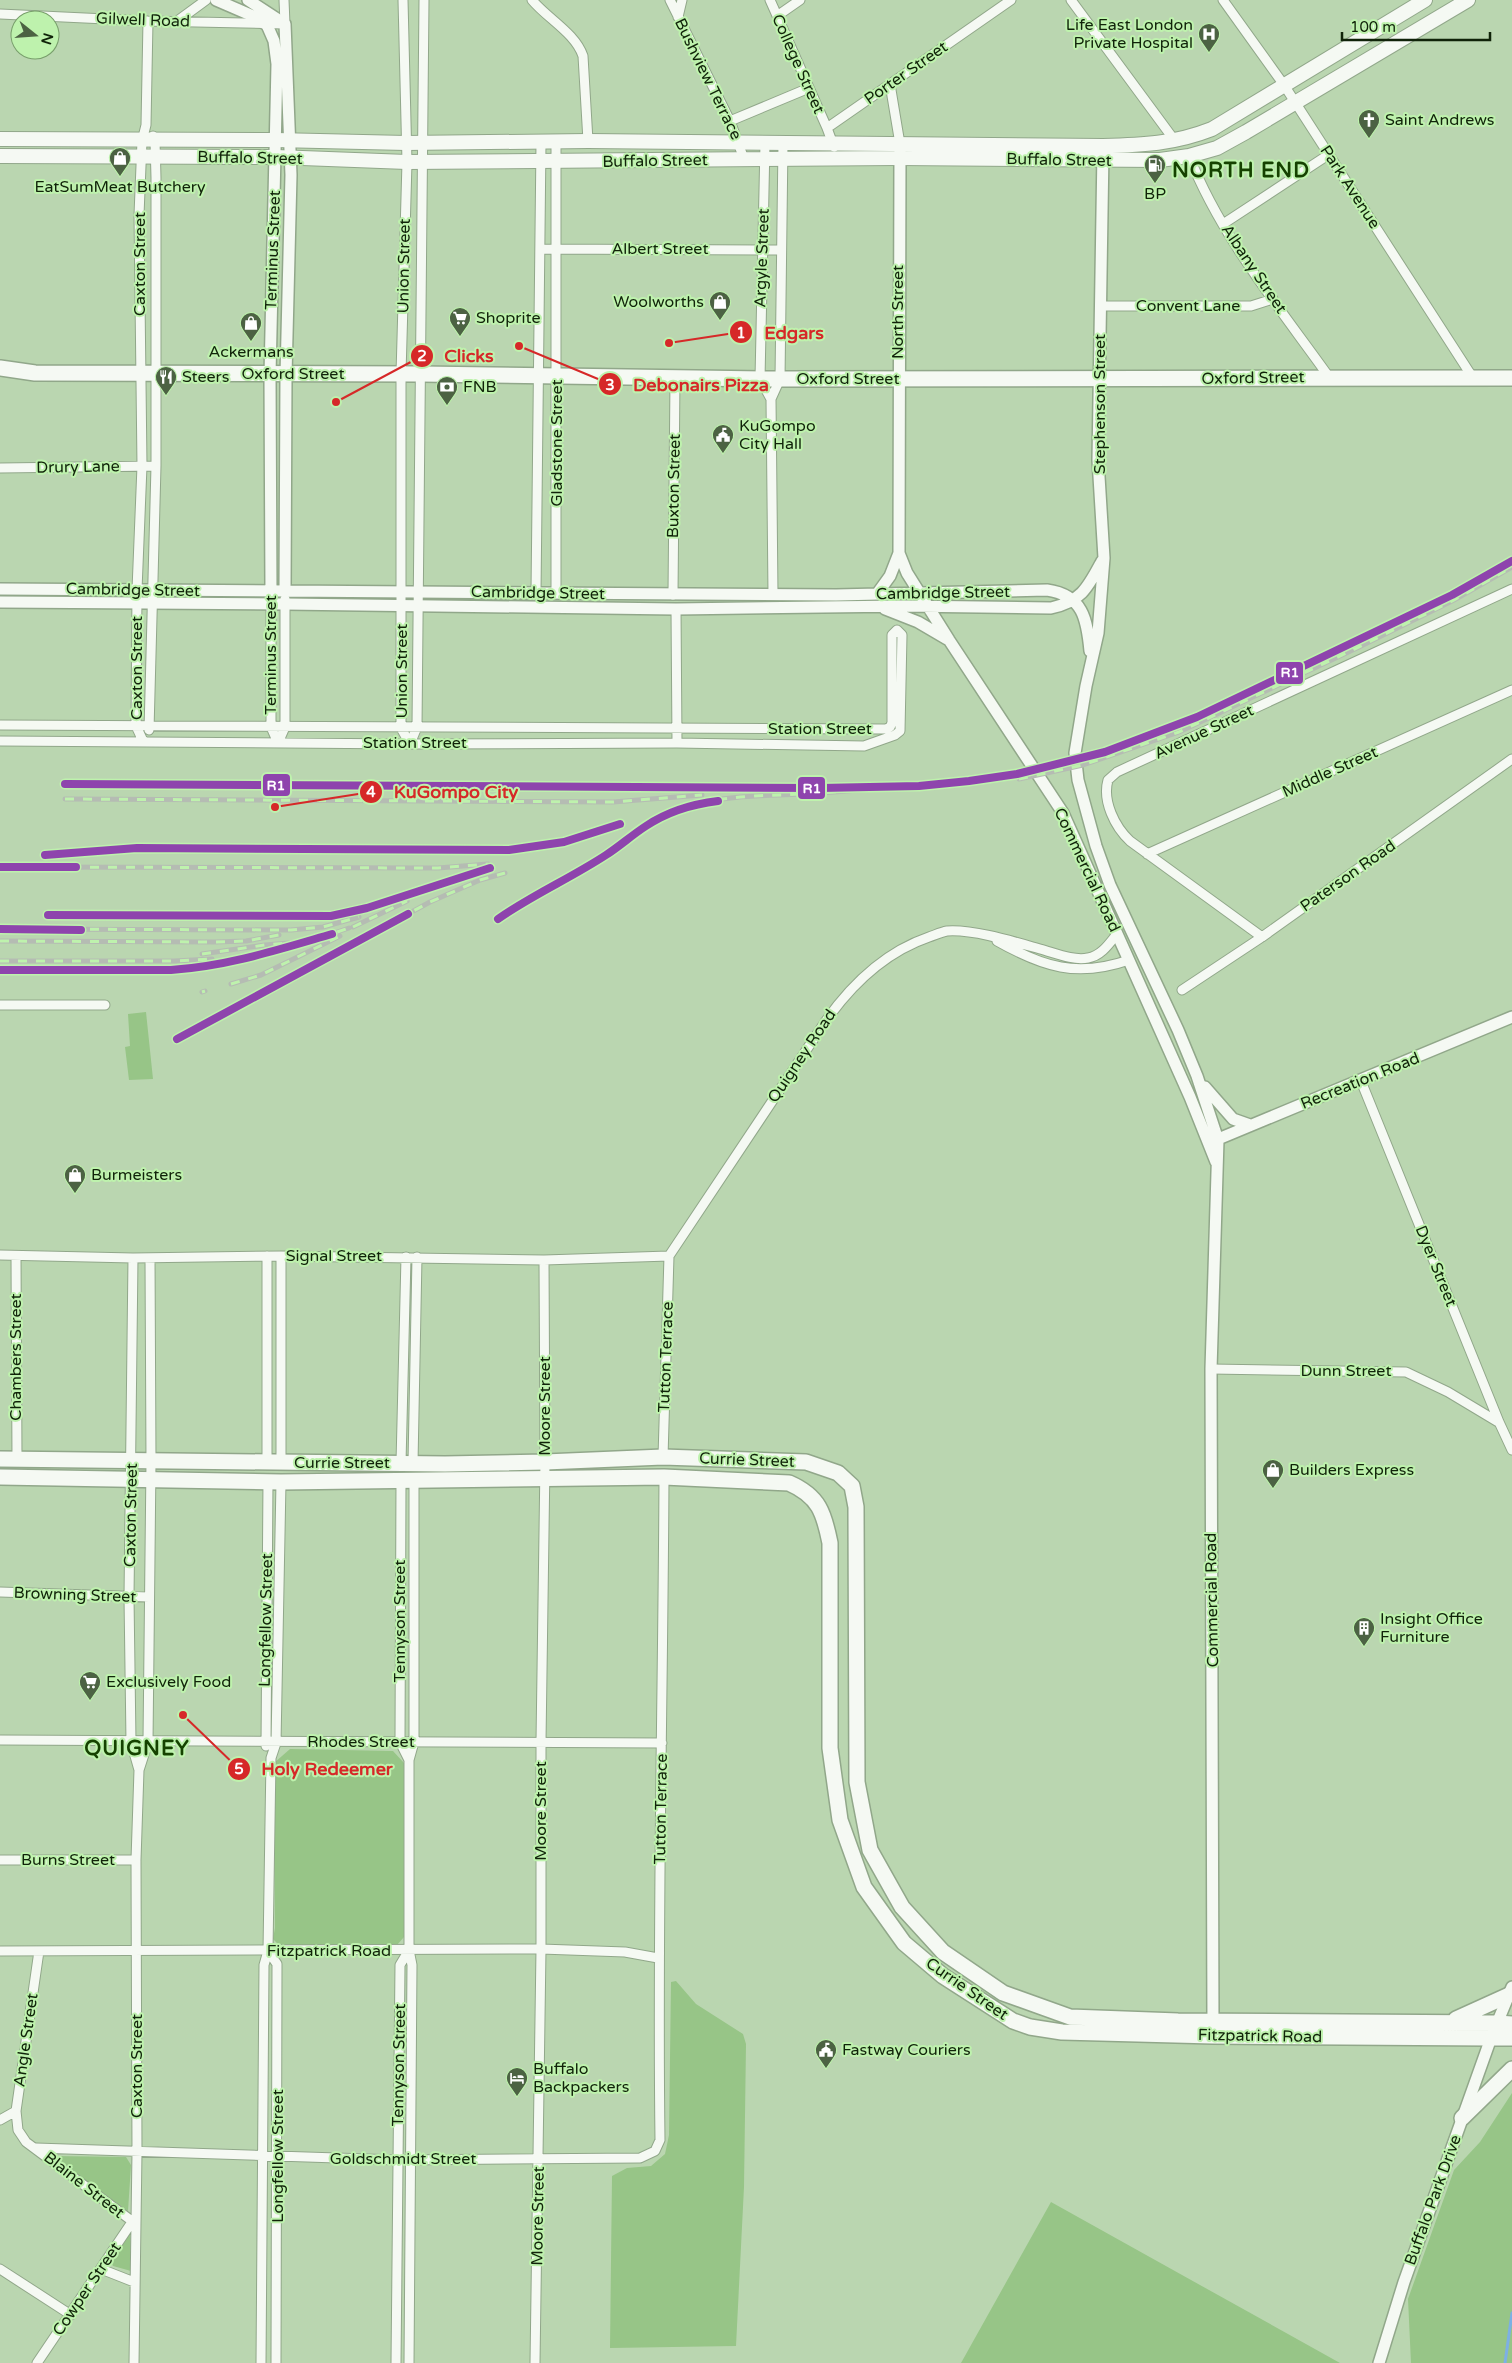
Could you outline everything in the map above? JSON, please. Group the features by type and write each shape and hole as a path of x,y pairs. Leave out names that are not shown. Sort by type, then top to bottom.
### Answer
{"main road":[{"name":"Buffalo Street","path":"0,156 276,157 407,162 783,160 837,158 900,151 1154,145 1174,141 1212,128 1425,0"},
{"name":"Buffalo Street","path":"0,139 283,140 406,143 588,141 765,144 833,143 900,151 1103,161 1166,160 1217,148 1468,0"},
{"name":"Oxford Street","path":"0,368 35,373"},
{"name":"Oxford Street","path":"0,377 35,373 421,374 760,379 1512,378"},
{"name":"Currie Street","path":"0,1459 151,1462 407,1463 545,1462 663,1457 806,1462 838,1474 852,1486 856,1507 857,1782 870,1850 902,1907 943,1952 1003,1993 1070,2017"},
{"name":"Currie Street","path":"0,1477 274,1481 664,1477 789,1483 806,1490 824,1514 830,1543 830,1748 840,1820 864,1888 904,1943 943,1976 1013,2021 1030,2027"},
{"path":"1450,2022 1510,1991"},
{"name":"Fitzpatrick Road","path":"1070,2017 1213,2029 1512,2038"},
{"name":"Fitzpatrick Road","path":"1030,2027 1062,2032 1450,2022 1505,2023"},
{"path":"1462,2118 1512,2069"}],"street":[{"path":"176,22 206,0"},
{"path":"216,0 253,16 268,25"},
{"path":"248,0 285,24"},
{"name":"Terminus Street","path":"278,742 271,727 270,375 276,157 283,140 284,0"},
{"name":"Union Street","path":"402,0 407,162 401,374 401,728 410,744"},
{"name":"Union Street","path":"410,744 417,727 424,0"},
{"path":"532,0 546,15 572,37 581,50 583,56 588,141"},
{"name":"Bushview Terrace","path":"670,0 730,121 740,143 744,159"},
{"path":"678,17 682,0"},
{"name":"College Street","path":"770,0 827,128"},
{"path":"777,16 800,0"},
{"name":"Porter Street","path":"827,128 1011,0"},
{"path":"1071,0 1174,141"},
{"name":"Park Avenue","path":"1223,0 1284,85 1473,378"},
{"name":"Gilwell Road","path":"0,14 176,22 285,24"},
{"name":"Caxton Street","path":"143,741 136,726 137,590 142,466 139,215 149,141 146,125 148,21"},
{"name":"Terminus Street","path":"268,25 276,51 283,140 290,158 286,375 285,727 278,742"},
{"path":"890,84 900,151"},
{"path":"730,121 809,88"},
{"path":"827,128 837,158"},
{"name":"Caxton Street","path":"143,741 150,726 156,466 156,374 149,141"},
{"name":"Gladstone Street","path":"556,142 558,376 556,593"},
{"name":"Gladstone Street","path":"536,593 540,376 541,143"},
{"name":"Argyle Street","path":"765,144 760,379 771,399"},
{"name":"Argyle Street","path":"773,594 771,399 780,379 780,250 783,144"},
{"name":"Stephenson Street","path":"1091,660 1098,633 1104,558 1098,460 1103,146"},
{"name":"North Street","path":"900,151 899,553 908,573 922,594"},
{"path":"1223,224 1328,155"},
{"name":"Albany Street","path":"1189,156 1204,190 1223,224 1329,377"},
{"name":"Albert Street","path":"540,249 780,250"},
{"name":"Convent Lane","path":"1101,306 1251,306 1274,299"},
{"name":"Buxton Street","path":"673,595 675,378"},
{"name":"Drury Lane","path":"0,468 156,466"},
{"path":"877,594 890,576 899,553"},
{"path":"1091,660 1085,619 1081,608 1073,601 1083,593 1104,558"},
{"name":"Cambridge Street","path":"0,588 152,590 271,598"},
{"name":"Avenue Street","path":"1262,937 1147,854 1120,832 1107,794 1106,786 1111,776 1512,589"},
{"name":"Cambridge Street","path":"0,602 152,603 402,592 673,595 922,594 1047,590 1066,595 1073,601"},
{"name":"Commercial Road","path":"922,594 949,640 1063,813 1190,1097 1213,1142"},
{"name":"Cambridge Street","path":"285,598 402,605 676,609 879,606 1051,608 1073,601"},
{"path":"879,606 918,622 949,640"},
{"path":"676,609 677,743"},
{"name":"Station Street","path":"0,725 889,729 892,723 892,635 895,630 902,632 902,725 900,732 864,746 677,743 410,744 0,741"},
{"name":"Commercial Road","path":"1091,660 1075,753 1078,780 1096,846 1110,885 1197,1076 1217,1165 1211,1369 1213,2029"},
{"name":"Middle Street","path":"1147,854 1512,690"},
{"path":"350,727 350,743"},
{"name":"Paterson Road","path":"1182,990 1262,937 1512,759"},
{"name":"Quigney Road","path":"669,1256 820,1029 850,989 880,964 914,942 946,931 1012,941 1067,957 1088,958 1106,949 1117,934"},
{"name":"Quigney Road","path":"990,937 1029,958 1079,970 1099,969 1129,960"},
{"path":"0,1005 105,1005"},
{"name":"Recreation Road","path":"1213,1142 1512,1017"},
{"path":"1197,1076 1212,1098 1226,1113 1233,1119 1250,1125"},
{"name":"Dyer Street","path":"1361,1080 1512,1450"},
{"name":"Signal Street","path":"0,1255 133,1258 267,1256 417,1257 544,1260 669,1256"},
{"name":"Chambers Street","path":"16,1256 17,1458"},
{"path":"267,1256 274,1463"},
{"path":"274,1463 281,1256"},
{"name":"Tutton Terrace","path":"663,1457 669,1256"},
{"path":"406,1257 407,1463"},
{"path":"407,1463 417,1257"},
{"name":"Caxton Street","path":"133,1258 129,1597 131,1742 140,1770"},
{"name":"Caxton Street","path":"134,2363 134,2219 138,2152 136,1860 140,1770 148,1742 151,1480 150,1258"},
{"name":"Moore Street","path":"536,2363 542,1949 540,1742 545,1478 544,1260"},
{"name":"Dunn Street","path":"1211,1369 1406,1372 1448,1392 1499,1422"},
{"name":"Tutton Terrace","path":"660,2140 658,1958 664,1477"},
{"name":"Longfellow Street","path":"271,1758 264,1743 274,1481"},
{"name":"Longfellow Street","path":"261,2363 264,1965 268,1951 271,1758 276,1743 274,1481"},
{"name":"Tennyson Street","path":"407,1481 414,1742 409,1760 409,1950 412,1965 409,2363"},
{"name":"Tennyson Street","path":"407,1481 400,1742 409,1760"},
{"name":"Browning Street","path":"0,1592 149,1597"},
{"name":"Rhodes Street","path":"0,1740 264,1743 662,1743"},
{"name":"Burns Street","path":"0,1860 136,1860"},
{"name":"Fitzpatrick Road","path":"0,1950 542,1949 626,1952 658,1958"},
{"name":"Tennyson Street","path":"396,2363 400,1965 409,1950"},
{"name":"Angle Street","path":"0,2120 16,2111 39,1951"},
{"name":"Longfellow Street","path":"268,1951 277,1964 276,2363"},
{"name":"Buffalo Park Drive","path":"1379,2363 1404,2282 1491,2038 1505,2023 1510,1991"},
{"name":"Blaine Street","path":"16,2111 18,2130 26,2142 84,2187 134,2219"},
{"name":"Goldschmidt Street","path":"138,2152 397,2160 640,2158 655,2151 660,2140"},
{"name":"Blaine Street","path":"36,2148 138,2152"},
{"name":"Cowper Street","path":"38,2363 134,2219"},
{"path":"0,2269 71,2315"},
{"path":"101,2269 134,2282"}],"green space":[{"path":"146,1012 153,1079 129,1080 125,1047 130,1046 128,1014"},
{"path":"290,1749 393,1751 404,1763 404,1937 397,1945 285,1946 278,1944 273,1939 275,1928 274,1763"},
{"path":"676,1981 696,2004 743,2034 746,2044 744,2187 736,2346 610,2348 612,2176 627,2168 651,2166 665,2154 669,2135 671,1982"},
{"path":"1512,2093 1512,2363 1411,2363 1408,2299 1454,2170 1480,2142"},
{"path":"53,2156 126,2157 131,2165 128,2211 51,2158"},
{"path":"1051,2202 1340,2363 961,2363"},
{"path":"130,2234 131,2271 113,2266 110,2260 127,2235"}],"waterway":[{"path":"1505,2363 1512,2313"}],"railway":[{"path":"1019,779 1083,765 1179,732 1454,600 1512,567"},
{"path":"65,784 277,785"},
{"path":"809,794 896,787"},
{"path":"498,919 606,855 648,826 682,809 721,799 801,794"},
{"path":"65,799 613,802 702,795"},
{"path":"45,855 137,848 509,850 564,842 620,824"},
{"path":"0,867 438,868 488,864"},
{"path":"48,915 321,917 367,908 480,871"},
{"path":"177,1039 430,902 480,880 505,873"},
{"path":"353,927 407,901"},
{"path":"0,929 291,930 323,927 359,917"},
{"path":"0,970 171,970 194,968 262,955 349,928"},
{"path":"0,941 215,942 246,941 279,935"},
{"path":"231,984 261,975 340,936"},
{"path":"202,954 289,943"},
{"path":"0,961 174,961 212,959"}],"transit line":[{"name":"R1","path":"65,784 820,788 919,786 1017,774 1105,752 1197,717 1452,595 1512,561"},
{"name":"R1","path":"498,919 611,852 654,821 680,809 718,801"},
{"name":"R1","path":"45,855 137,848 509,850 564,842 620,824"},
{"name":"R1","path":"0,867 76,867"},
{"name":"R1","path":"48,915 331,916 367,908 490,868"},
{"name":"R1","path":"177,1039 408,914"},
{"name":"R1","path":"0,929 81,930"},
{"name":"R1","path":"0,970 171,970 192,968 252,956 332,934"}],"place":[{"name":"Life East London Private Hospital","path":"1209,53"},
{"name":"Saint Andrews","path":"1369,139"},
{"name":"EatSumMeat Butchery","path":"120,177"},
{"name":"BP","path":"1155,184"},
{"name":"Woolworths","path":"720,321"},
{"name":"Shoprite","path":"460,337"},
{"name":"Ackermans","path":"251,342"},
{"name":"Edgars","path":"669,343"},
{"name":"Debonairs Pizza","path":"519,346"},
{"name":"Steers","path":"166,396"},
{"name":"Clicks","path":"336,402"},
{"name":"FNB","path":"447,406"},
{"name":"KuGompo City Hall","path":"723,454"},
{"name":"KuGompo City","path":"275,807"},
{"name":"Burmeisters","path":"75,1194"},
{"name":"Builders Express","path":"1273,1489"},
{"name":"Insight Office Furniture","path":"1364,1647"},
{"name":"Exclusively Food","path":"90,1701"},
{"name":"Holy Redeemer","path":"183,1715"},
{"name":"Fastway Couriers","path":"826,2069"},
{"name":"Buffalo Backpackers","path":"517,2097"}],"district":[{"name":"NORTH END","path":"1241,170"},
{"name":"QUIGNEY","path":"137,1748"}]}
